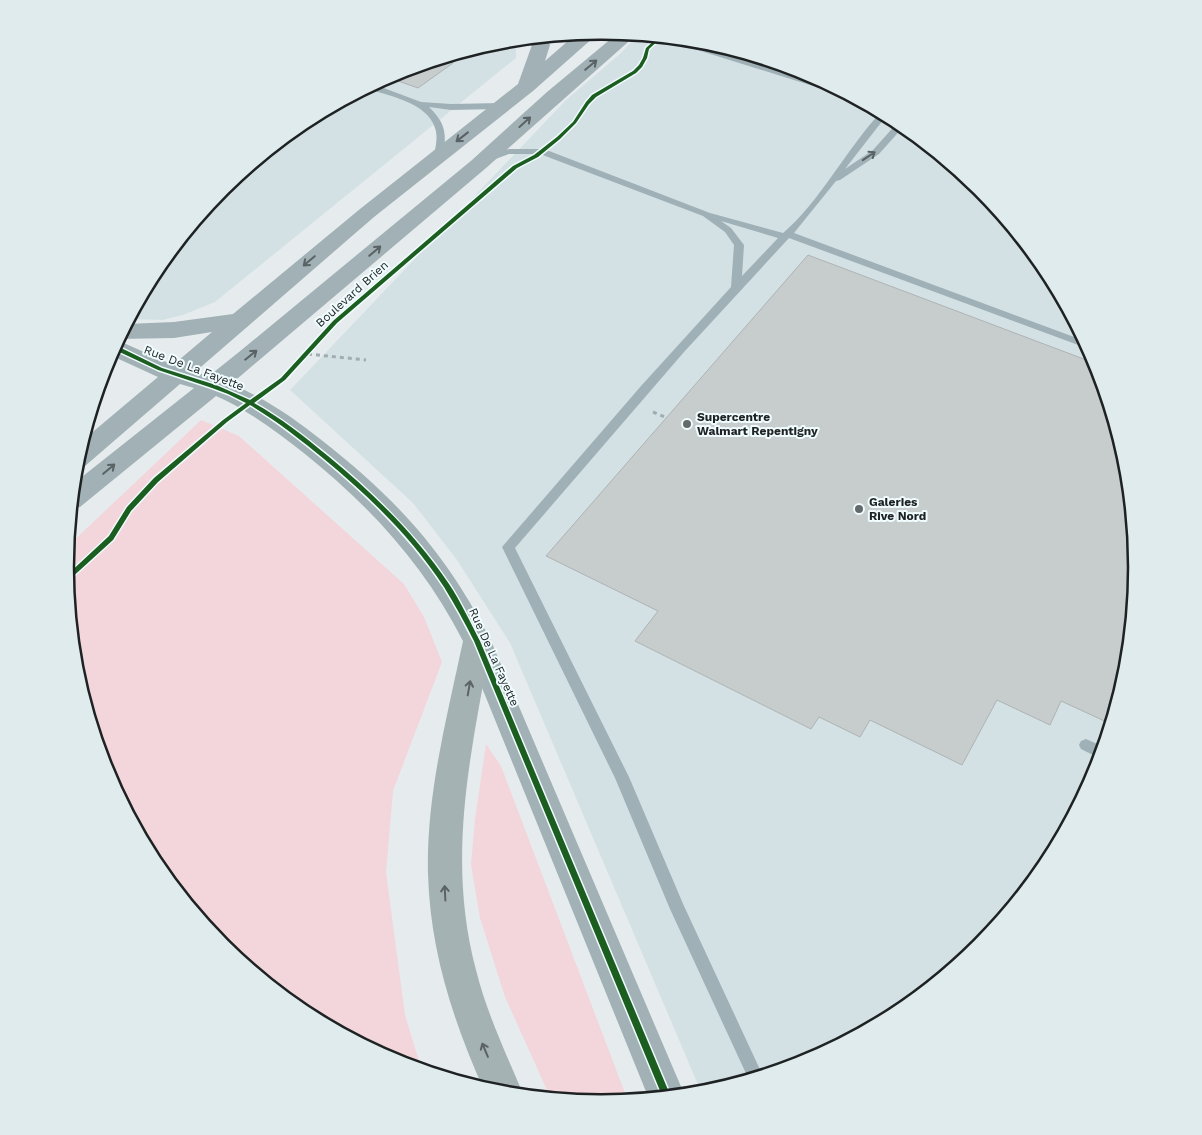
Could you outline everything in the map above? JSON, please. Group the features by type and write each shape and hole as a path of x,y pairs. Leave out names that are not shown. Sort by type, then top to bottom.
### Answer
{"highway":[{"path":"477,641 448,806 445,839 445,898 448,925 458,974 476,1029 501,1085"}],"main road":[{"path":"87,451 239,321 439,155 526,87 578,41"},
{"name":"Boulevard Brien","path":"79,493 479,164 554,96 620,41"},
{"path":"526,87 540,44"},
{"path":"129,332 174,330 239,321"},
{"name":"Rue De La Fayette","path":"121,350 176,375 212,385 250,403 278,421 316,449 363,488 402,526 427,558 460,607 477,641 664,1091"}],"lane":[{"path":"702,50 805,81"},
{"path":"378,89 420,104 451,107 500,106"},
{"path":"420,104 438,121 442,131 439,155"},
{"path":"753,1072 678,909 622,777 508,547 736,287 786,236 831,182 866,132 879,119"},
{"path":"831,182 876,152 896,130"},
{"path":"479,164 498,153 519,150 541,151 706,214 786,236 1078,342"},
{"path":"706,214 728,230 740,245 736,287"},
{"path":"1086,745 1096,750"}],"path":[{"path":"306,356 313,348"},
{"path":"306,356 366,360"}],"shaded area":[{"path":"632,41 636,41 704,50 771,68 834,94 865,111 922,149 949,171 998,220 1019,246 1040,274 1074,334 1101,398 1111,431 1124,499 1127,533 1128,568 1124,636 1111,704 1101,737 1074,801 1058,831 1040,861 1019,889 998,915 949,964 894,1006 865,1024 834,1041 771,1067 699,1086 510,643 457,560 413,503 290,390 566,100"},
{"path":"516,47 516,58 215,302 183,315 163,320 136,319 162,274 204,220 253,171 280,149 337,111 399,80 464,58"},
{"path":"201,420 239,436 404,584 424,617 442,662 393,791 386,872 405,1015 419,1063 368,1041 337,1024 280,986 253,964 204,915 162,861 128,801 101,737 91,704 78,636 73,568 75,540"},
{"path":"486,744 501,766 625,1094 566,1094 548,1092 505,997 480,918 471,865 475,819"}],"building":[{"path":"453,63 418,88 397,81 431,68"},
{"name":"Galeries Rive Nord","path":"808,255 1085,360 1101,398 1111,431 1124,499 1127,533 1128,568 1124,636 1111,704 1106,722 1061,701 1050,725 997,700 962,765 870,720 860,737 819,717 811,729 635,641 658,611 546,556"}],"cycle path":[{"path":"73,572 111,538 129,509 156,480 225,421 283,379 335,322 515,167 536,156 559,138 594,96 626,78 641,66 647,49 653,43"},
{"path":"121,350 160,369 229,392 269,414 318,451 366,492 429,561 447,586 477,641 664,1091"}],"place":[{"name":"Supercentre Walmart Repentigny","path":"687,424"},
{"name":"Galeries Rive Nord","path":"859,509"}]}
